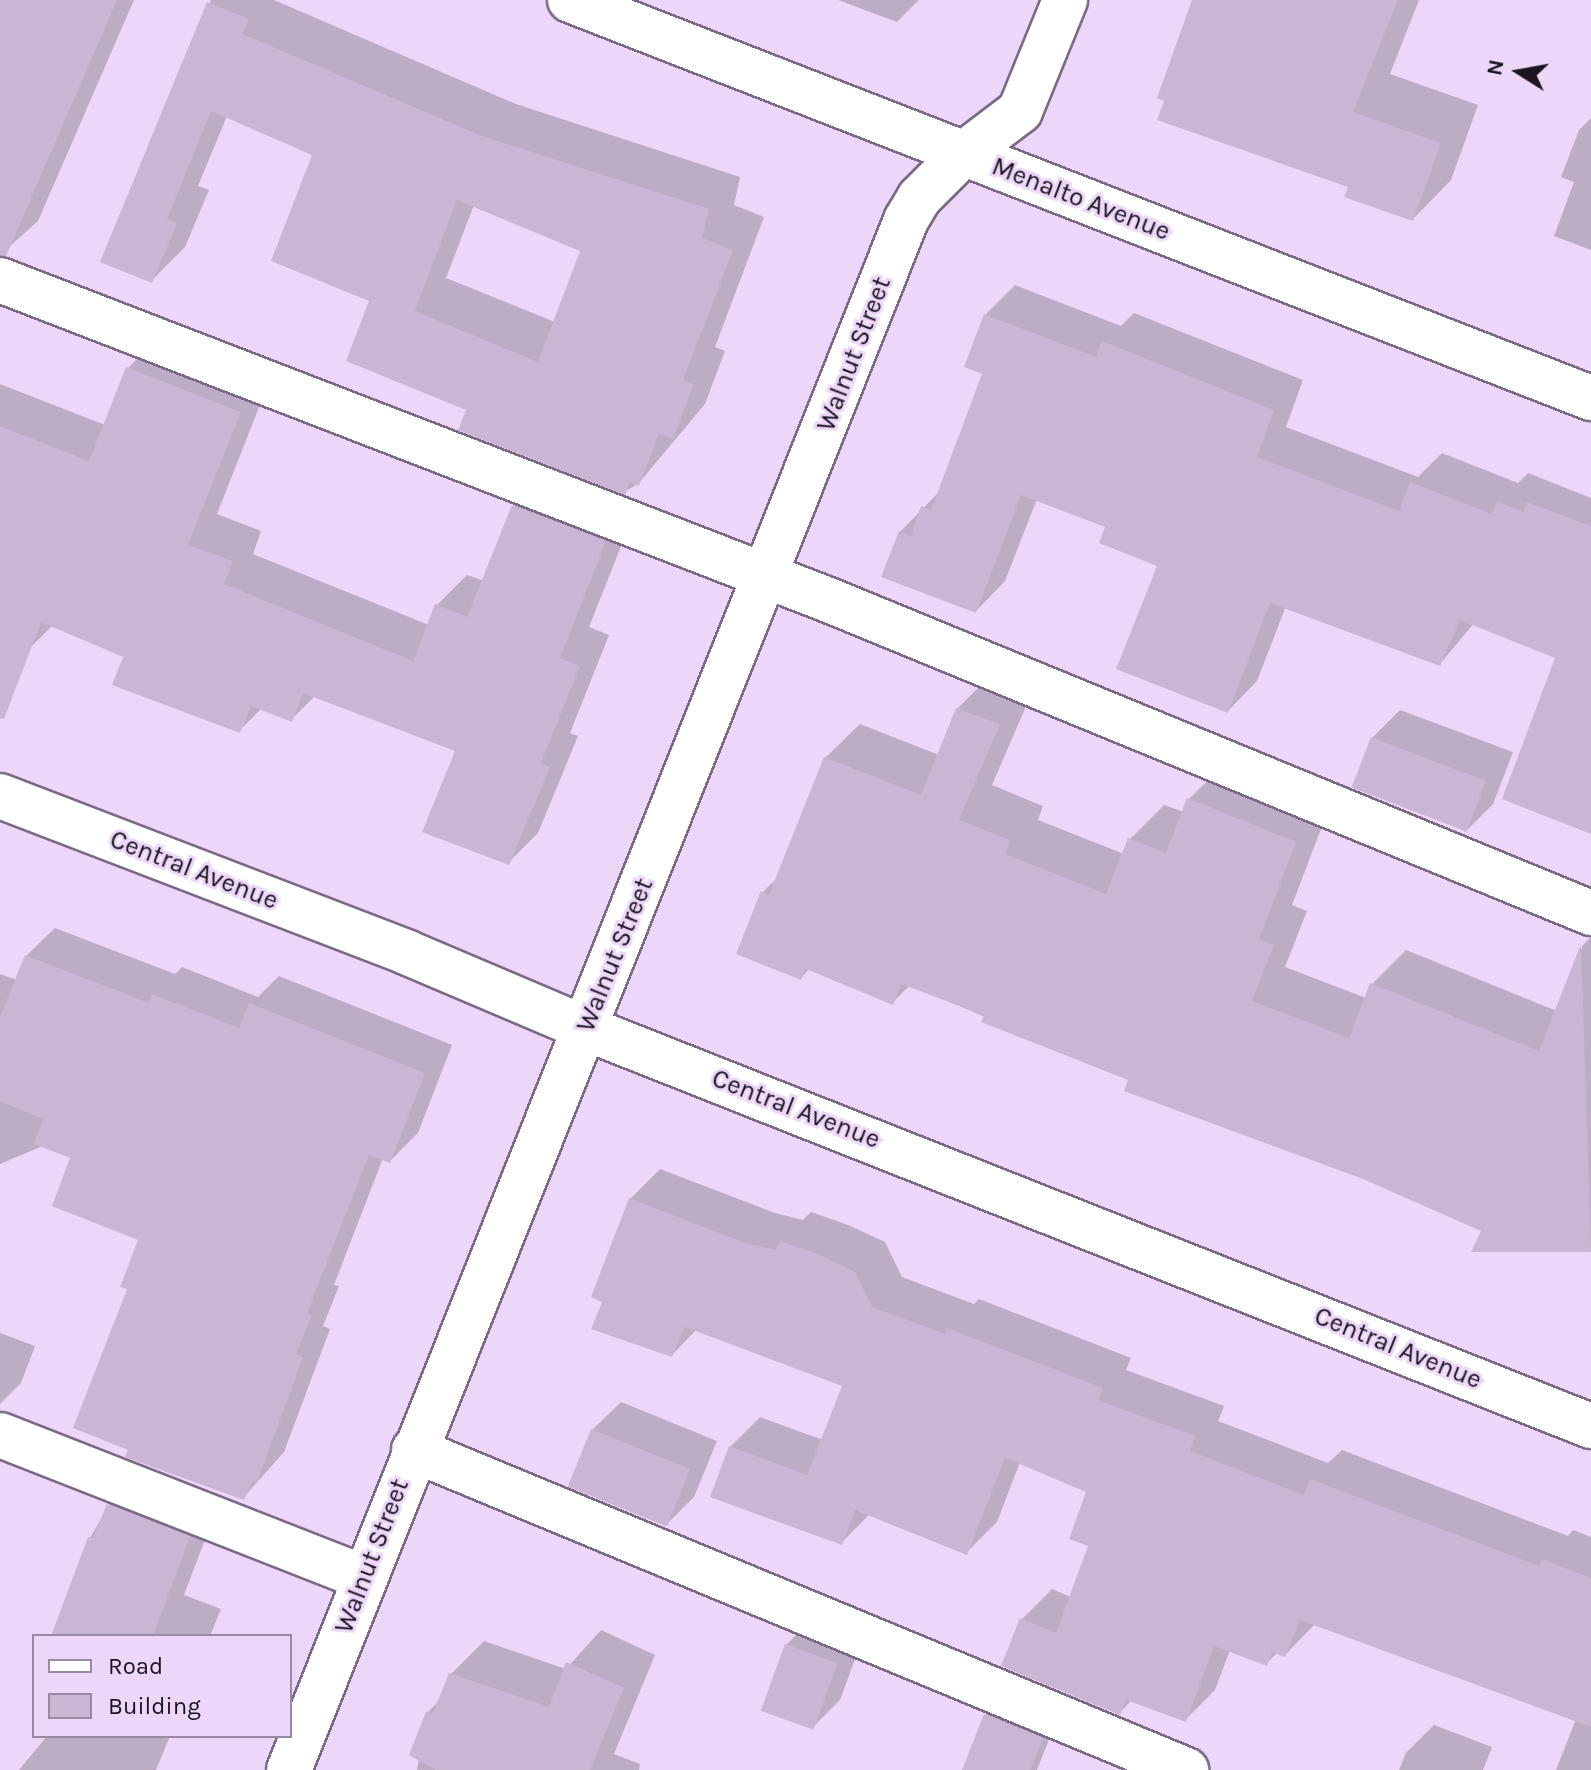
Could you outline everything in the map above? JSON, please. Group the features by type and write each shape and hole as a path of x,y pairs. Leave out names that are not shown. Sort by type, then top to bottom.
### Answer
{"street":[{"name":"Menalto Avenue","path":"570,0 1591,398"},
{"name":"Walnut Street","path":"289,1770 414,1450 769,576 906,220 919,198 962,155 1020,111 1065,0"},
{"path":"0,280 769,576 1591,913"},
{"name":"Central Avenue","path":"0,796 406,952 585,1028 1591,1426"},
{"path":"0,1435 363,1577"},
{"path":"414,1450 1186,1770"}],"building":[{"path":"0,0 117,0 6,256 0,256"},
{"path":"1192,0 1398,0 1353,112 1441,143 1413,221 1344,197 1348,187 1157,120 1164,101 1157,98"},
{"path":"207,2 249,19 242,34 482,136 709,209 702,238 733,250 683,380 694,384 673,439 659,434 639,486 630,482 625,495 458,430 466,410 346,361 369,301 271,261 312,155 211,111 167,219 177,223 152,283 100,262","holes":["457,200 580,251 538,362 415,311"]},
{"path":"984,314 1096,357 1102,341 1274,410 1257,457 1399,511 1410,482 1492,514 1497,501 1523,512 1527,502 1591,526 1591,834 1502,799 1555,658 1460,620 1440,666 1270,603 1228,713 1116,669 1157,566 1099,543 1105,527 1021,495 976,613 881,577 899,531 911,536 921,506 931,510 982,374 964,367"},
{"path":"126,367 241,412 188,545 233,561 224,584 413,661 435,604 467,617 512,505 606,541 560,658 580,666 541,763 550,767 509,865 422,832 455,751 303,693 292,722 251,706 240,733 112,685 123,657 41,622 4,719 0,718 0,426 89,461"},
{"path":"956,708 1000,724 959,820 1010,840 1005,854 1106,894 1128,838 1166,853 1187,798 1296,842 1259,939 1274,945 1252,1001 1349,1038 1370,983 1539,1051 1581,944 1591,1252 1471,1252 1481,1231 1363,1179 1124,1091 1128,1080 981,1022 984,1015 901,984 893,1005 806,969 801,980 736,954 761,891 769,895 824,757 921,795"},
{"path":"1371,737 1486,781 1466,831 1352,787"},
{"path":"25,955 149,1003 152,994 239,1028 249,1003 425,1073 390,1163 369,1155 307,1313 312,1315 296,1354 303,1357 257,1482 252,1481 244,1500 125,1457 128,1450 73,1428 127,1289 120,1287 138,1240 52,1206 70,1158 34,1144 43,1119 0,1101 0,1017"},
{"path":"629,1198 745,1243 776,1250 780,1241 818,1254 855,1272 872,1307 945,1334 947,1328 1103,1388 1098,1400 1195,1436 1190,1451 1304,1495 1310,1479 1539,1566 1542,1559 1591,1578 1591,1727 1300,1620 1285,1657 1272,1652 1267,1666 1214,1646 1186,1722 1126,1700 1120,1715 1001,1666 1020,1618 1056,1633 1088,1546 1069,1539 1086,1492 1005,1458 967,1555 855,1510 842,1545 710,1497 729,1446 807,1475 842,1386 685,1327 672,1357 591,1329 602,1302 591,1297"},
{"path":"591,1429 690,1469 667,1527 568,1486"},
{"path":"107,1504 190,1536 154,1634 52,1634 88,1537 93,1538"},
{"path":"785,1644 838,1663 813,1730 761,1711"},
{"path":"566,1662 624,1688 590,1770 436,1770 409,1755 426,1712 433,1713 449,1673 549,1707"},
{"path":"984,1714 1043,1738 1030,1770 962,1770"}]}
